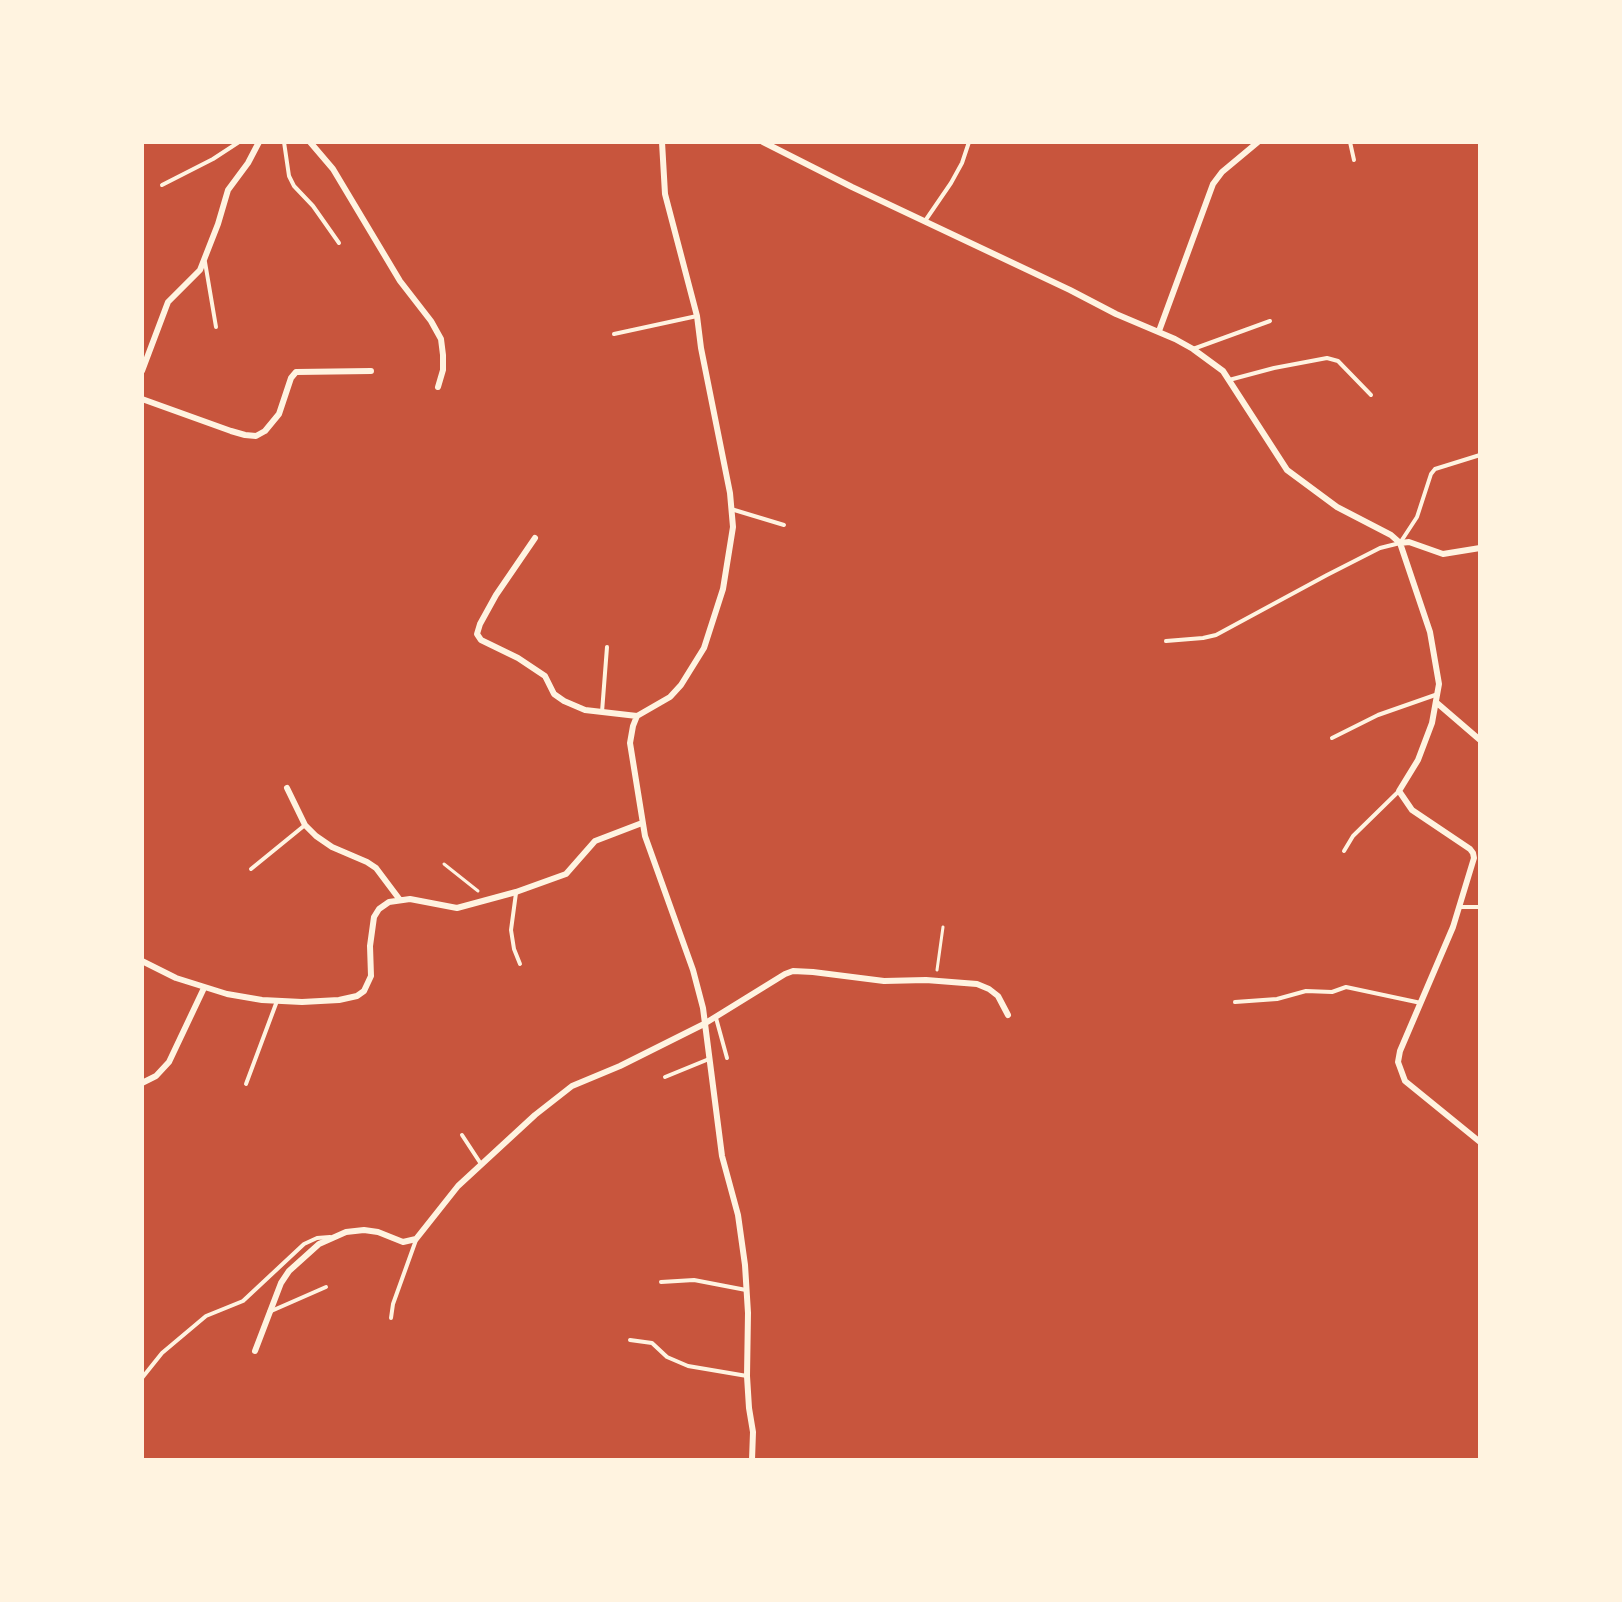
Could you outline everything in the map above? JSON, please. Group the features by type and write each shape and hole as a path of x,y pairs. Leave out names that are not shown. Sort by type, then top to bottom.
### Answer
{"street":[{"path":"142,371 168,302 200,270 228,190 259,142"},
{"path":"310,142 333,169 400,281 441,339 443,370 438,387"},
{"path":"535,538 496,595 480,624 477,634 481,639 518,658 545,676 554,694 585,710 637,716 670,697 691,670 704,648 723,589 733,527 730,493 701,348 697,316 665,194 662,142"},
{"path":"763,142 1116,314 1159,331 1193,349 1223,371 1287,470 1337,507 1391,535 1400,543 1430,632 1439,693 1432,723 1418,760 1399,791 1412,810 1476,853 1453,927 1400,1051 1398,1062 1405,1081 1415,1091 1479,1142"},
{"path":"1159,331 1213,184 1222,172 1258,142"},
{"path":"142,399 231,431 256,436 265,431 279,414 291,378 296,372 371,371"},
{"path":"1400,543 1408,542 1443,554 1479,548"},
{"path":"1437,703 1479,740"},
{"path":"637,716 630,744 642,823 699,988 722,1156 743,1243 747,1290 747,1376 753,1432 752,1460"},
{"path":"287,788 305,825 316,836 332,847 376,868 400,900"},
{"path":"142,961 176,978 227,994 302,1002 339,1000 357,996 364,991 370,976 370,946 374,917 379,909 389,902 410,899 457,908 516,892 566,874 595,841 642,823"},
{"path":"255,1351 281,1283 289,1271 319,1244 334,1236 364,1230 378,1232 403,1242 416,1239 458,1186 535,1115 572,1086 620,1066 705,1024 785,974 793,971 837,974 884,981 977,984 998,996 1008,1015"},
{"path":"142,1083 156,1076 169,1062 204,988"}],"lane":[{"path":"162,185 213,159 239,142"},
{"path":"284,142 289,176 294,186 313,206 339,243"},
{"path":"925,221 947,190 962,163 969,142"},
{"path":"1350,142 1354,160"},
{"path":"205,261 216,327"},
{"path":"614,334 697,316"},
{"path":"1193,349 1270,321"},
{"path":"1229,380 1274,368 1328,358 1338,361 1371,395"},
{"path":"1166,641 1216,635 1380,548 1400,543 1418,517 1431,474 1435,469 1479,455"},
{"path":"731,509 784,525"},
{"path":"602,712 607,647"},
{"path":"1332,738 1378,715 1439,693"},
{"path":"1344,851 1353,836 1399,791"},
{"path":"251,869 305,825"},
{"path":"516,892 511,930 514,949 520,964"},
{"path":"1458,907 1479,907"},
{"path":"1234,1002 1277,999 1306,991 1332,992 1346,987 1422,1003"},
{"path":"246,1084 278,1001"},
{"path":"716,1017 727,1058"},
{"path":"665,1077 709,1059"},
{"path":"462,1135 481,1165"},
{"path":"142,1378 162,1353 206,1316 230,1308 251,1296 304,1244 317,1238 334,1236"},
{"path":"391,1318 393,1304 416,1239"},
{"path":"661,1282 694,1280 747,1290"},
{"path":"268,1313 326,1287"},
{"path":"630,1340 652,1343 667,1357 688,1366 747,1376"}],"path":[{"path":"444,864 489,900"},
{"path":"935,981 943,927"}]}
